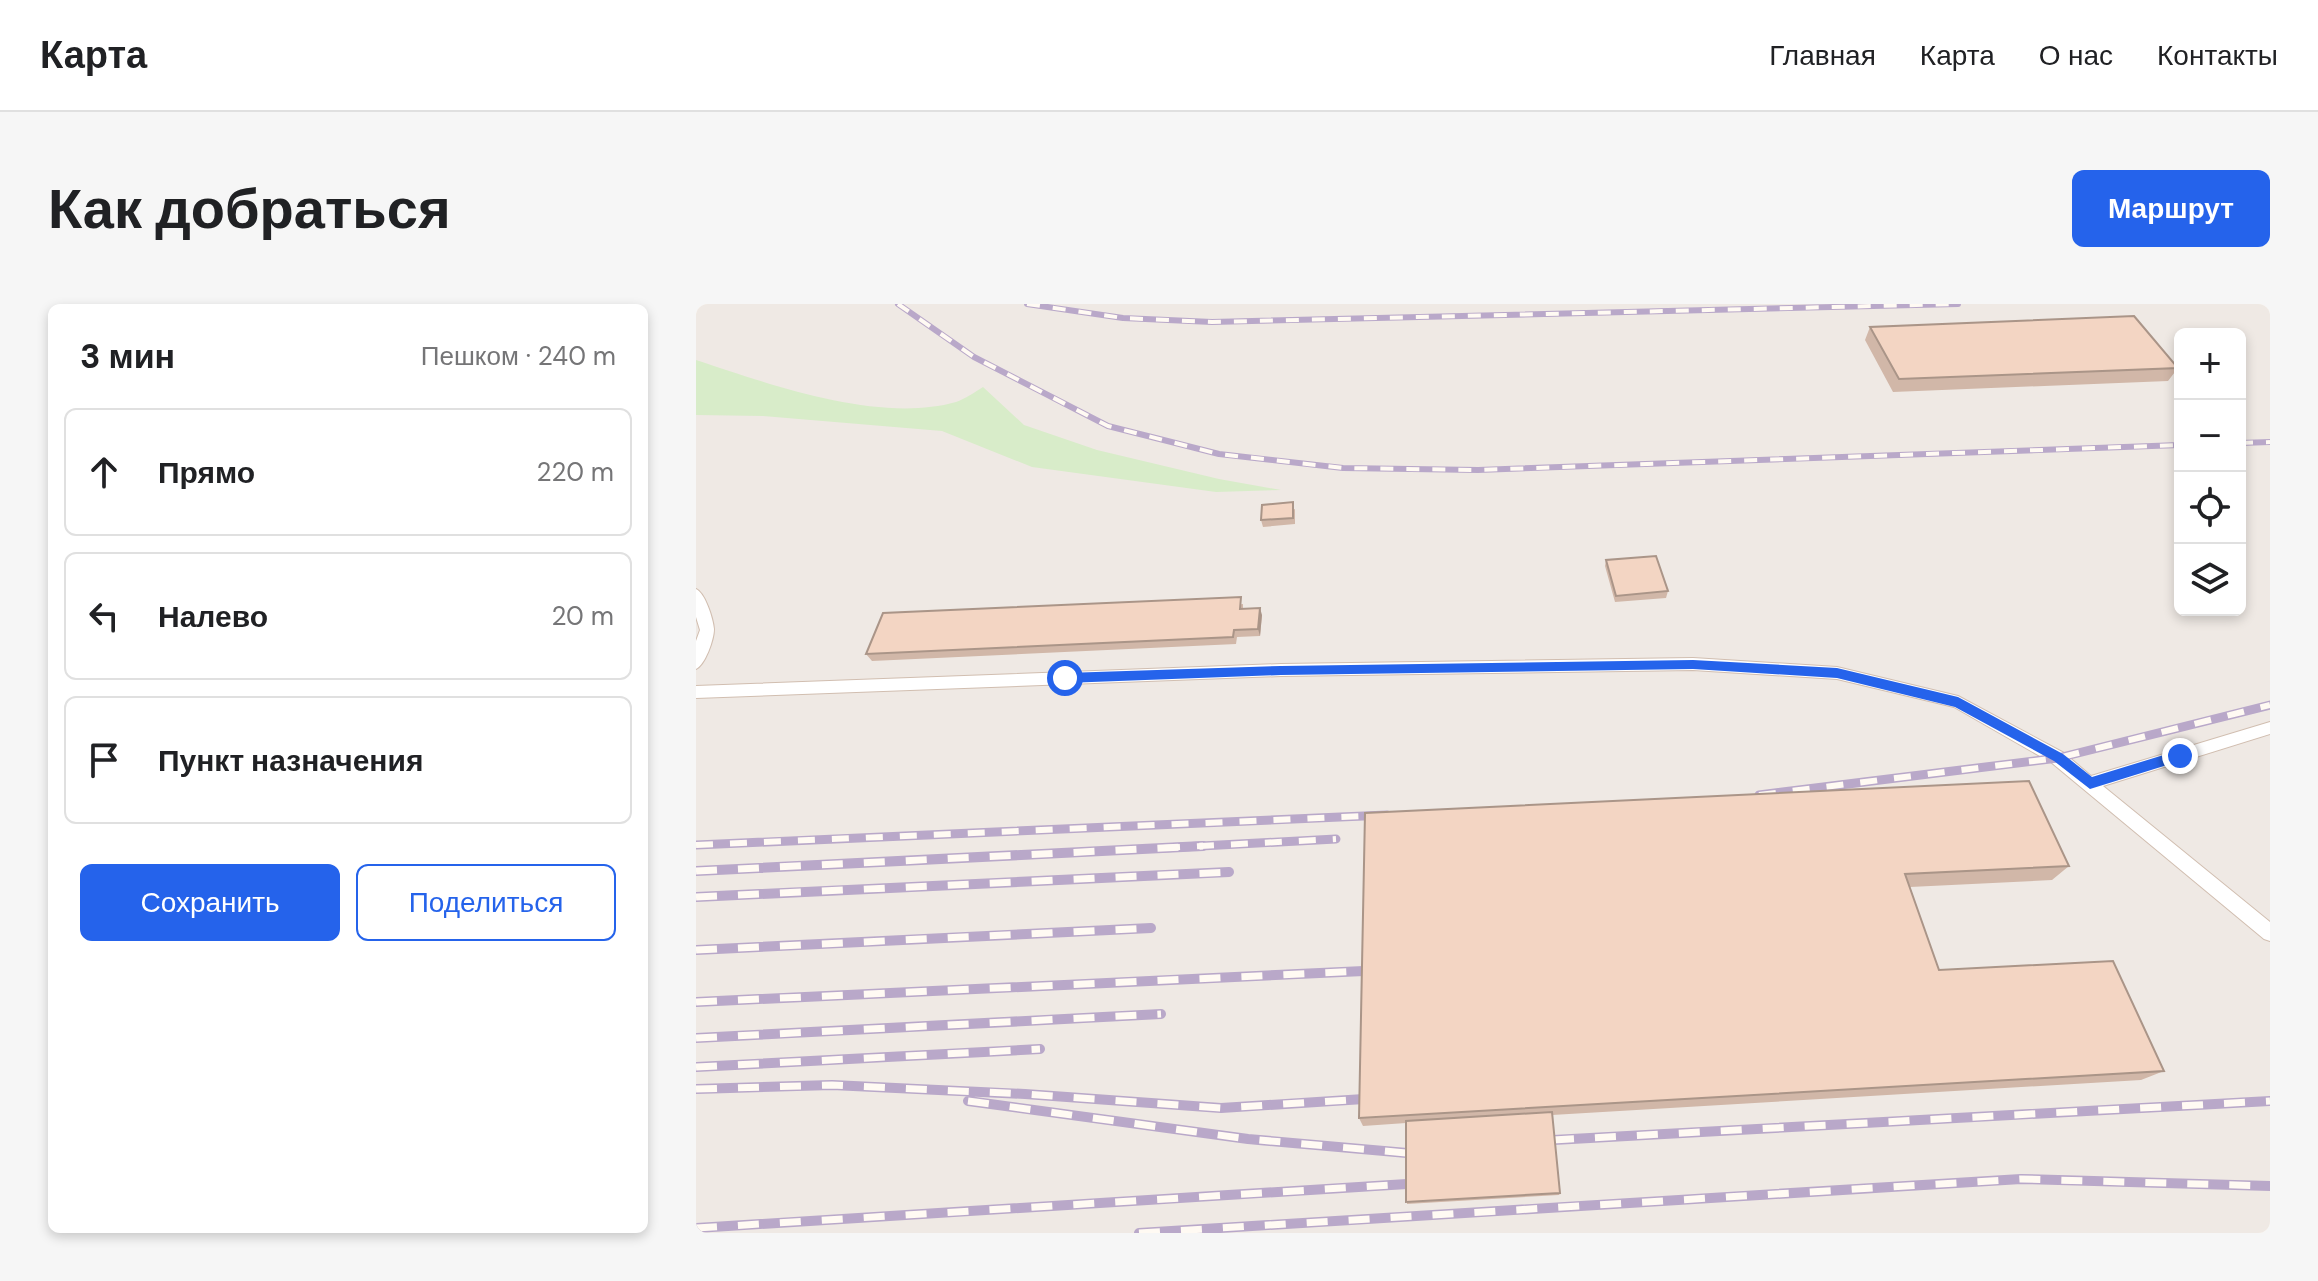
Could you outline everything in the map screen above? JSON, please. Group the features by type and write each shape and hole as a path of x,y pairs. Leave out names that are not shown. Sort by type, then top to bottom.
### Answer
{"lane":[{"path":"696,594 707,630 696,663"},
{"path":"696,692 1312,670 1693,664 1822,672 1958,702 2058,758 2270,933"},
{"path":"2090,783 2270,728"}],"shaded area":[{"path":"696,304 2270,304 2270,1233 696,1233"}],"green space":[{"path":"696,360 790,390 859,405 925,407 956,402 983,387 1024,425 1097,450 1219,479 1281,490 1216,492 1032,467 942,431 763,416 696,415"}],"building":[{"path":"2134,316 2174,363 2174,368 1899,379 1870,327"},
{"path":"1293,502 1293,518 1261,520 1262,505"},
{"path":"1656,556 1668,591 1616,596 1606,560"},
{"path":"1241,597 1240,609 1260,608 1258,629 1234,630 1233,637 866,654 883,613"},
{"path":"2029,781 2069,866 1905,874 1939,970 2113,961 2164,1071 1359,1118 1365,813"},
{"path":"1552,1112 1560,1193 1406,1202 1406,1121"}],"railway":[{"path":"898,304 974,357 1108,426 1219,454 1343,468 1478,470 2174,445"},
{"path":"1027,304 1123,318 1212,322 1958,304"},
{"path":"2246,443 2270,442"},
{"path":"1759,795 2058,758 2270,705"},
{"path":"696,845 1387,815"},
{"path":"1173,847 1336,839"},
{"path":"1173,847 1203,846"},
{"path":"696,871 1173,847"},
{"path":"1163,848 1173,847"},
{"path":"696,897 1229,872"},
{"path":"696,950 1151,928"},
{"path":"696,1002 1364,971"},
{"path":"696,1038 1161,1014"},
{"path":"696,1067 1040,1049"},
{"path":"696,1089 832,1085 1025,1094 1221,1108 1364,1099"},
{"path":"968,1101 1248,1139 1407,1153"},
{"path":"1553,1140 2270,1101"},
{"path":"1139,1233 2021,1179 2270,1186"},
{"path":"696,1228 1407,1184"}],"route":[{"path":"1065,678 1281,670 1693,664 1837,673 1958,702 2058,758 2090,783 2180,756"}]}
